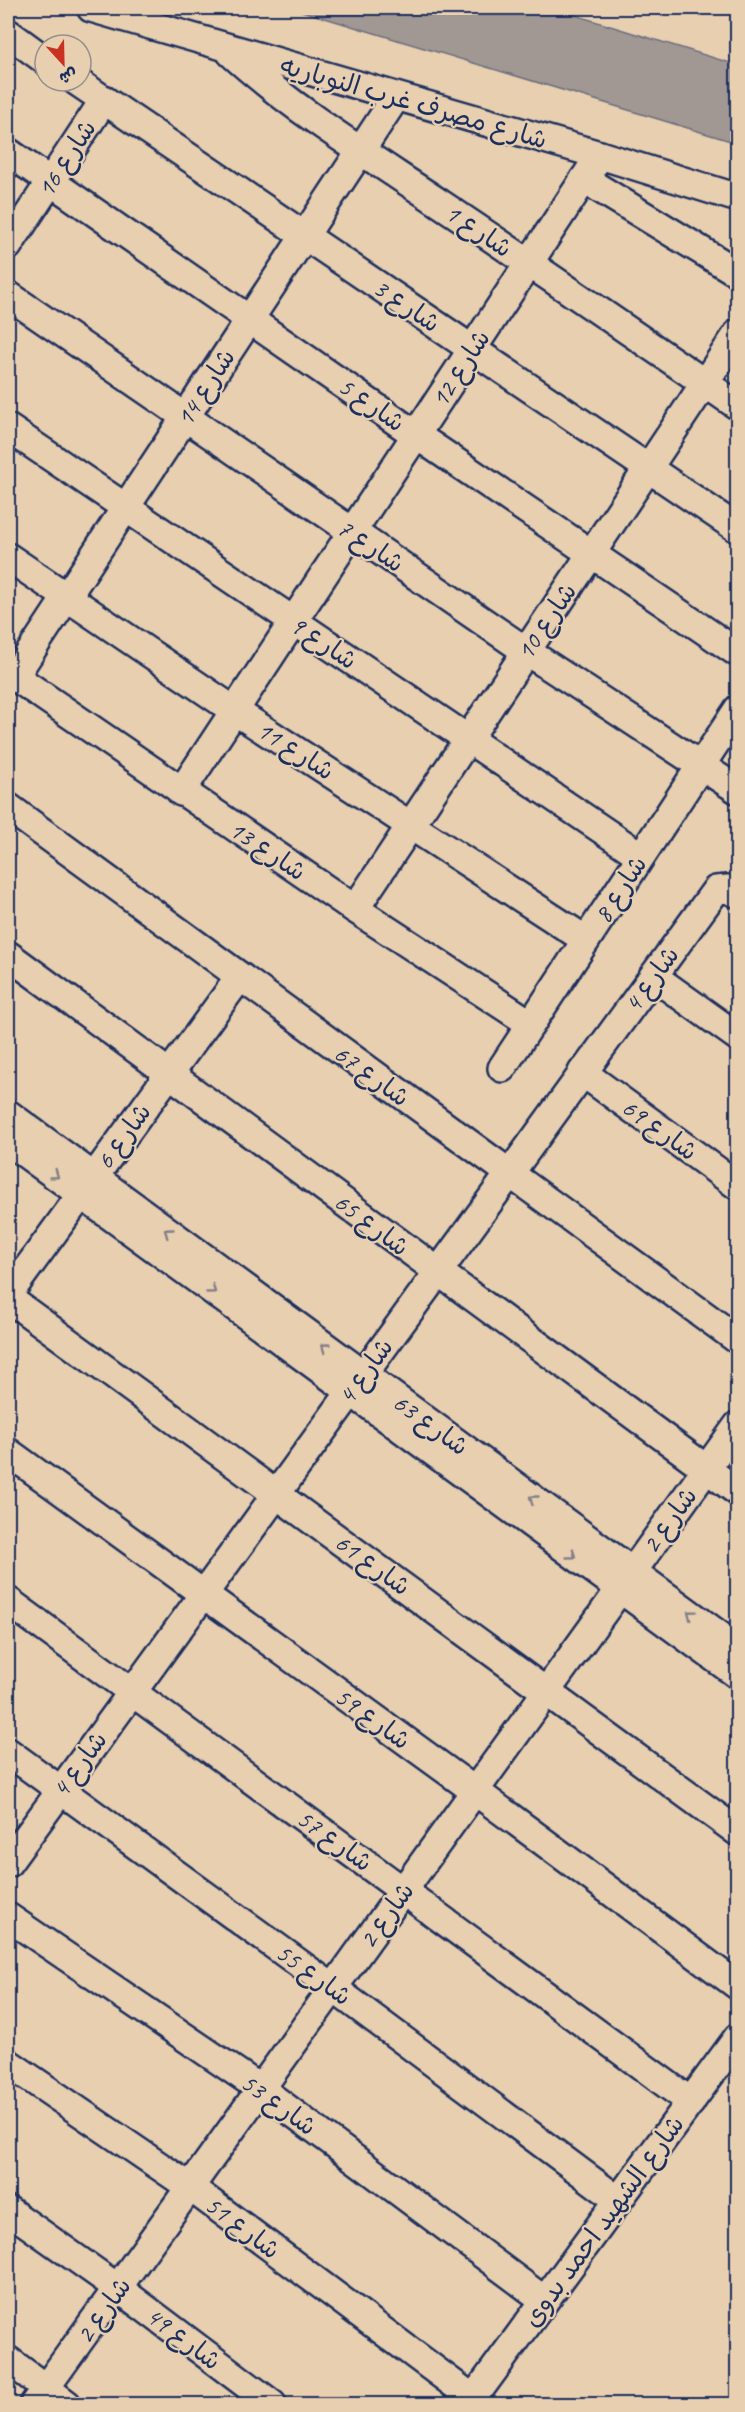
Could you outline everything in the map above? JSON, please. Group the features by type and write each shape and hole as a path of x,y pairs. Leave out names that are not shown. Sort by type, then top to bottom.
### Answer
{"street":[{"name":"شارع مصرف غرب النوباريه","path":"91,8 600,155 738,198"},
{"path":"8,33 33,51"},
{"name":"شارع 1","path":"226,48 262,81 300,110 738,406"},
{"name":"شارع 3","path":"93,93 738,529"},
{"name":"شارع 14","path":"11,675 67,597 396,97"},
{"name":"شارع 16","path":"8,246 104,100"},
{"name":"شارع 5","path":"8,152 416,435 738,653"},
{"name":"شارع 12","path":"181,792 600,155"},
{"path":"584,179 738,273"},
{"name":"شارع 7","path":"8,295 526,651 738,790"},
{"name":"شارع 10","path":"355,909 738,333"},
{"name":"شارع 9","path":"8,428 641,856"},
{"name":"شارع 11","path":"8,557 235,711 586,940"},
{"name":"شارع 13","path":"11,675 355,909 531,1024"},
{"name":"شارع 8","path":"502,1068 738,709"},
{"name":"شارع 67","path":"8,807 239,978 738,1340"},
{"name":"شارع 4","path":"8,1863 716,890 733,891"},
{"name":"شارع 65","path":"8,955 738,1492"},
{"path":"653,976 738,1037"},
{"name":"شارع 6","path":"8,1296 239,978"},
{"name":"شارع 69","path":"582,1072 738,1186"},
{"name":"شارع 63","path":"8,1114 87,1186 626,1580 738,1675"},
{"name":"شارع 63","path":"8,1141 87,1186"},
{"name":"شارع 61","path":"8,1296 738,1832"},
{"name":"شارع 2","path":"40,2397 738,1425"},
{"name":"شارع 59","path":"8,1452 475,1791 738,1986"},
{"name":"شارع 63","path":"626,1580 738,1649"},
{"name":"شارع 57","path":"8,1601 691,2102"},
{"name":"شارع 55","path":"8,1752 333,1988 618,2200"},
{"name":"شارع 53","path":"8,1917 261,2090 544,2300"},
{"name":"شارع الشهيد احمد بدوى","path":"472,2402 544,2300 738,2037"},
{"name":"شارع 51","path":"8,2063 190,2187 472,2402"},
{"name":"شارع 49","path":"8,2210 118,2288 272,2404"},
{"path":"8,2360 40,2397 67,2404"}],"shaded area":[{"path":"292,8 552,8 737,65 737,143"}]}
